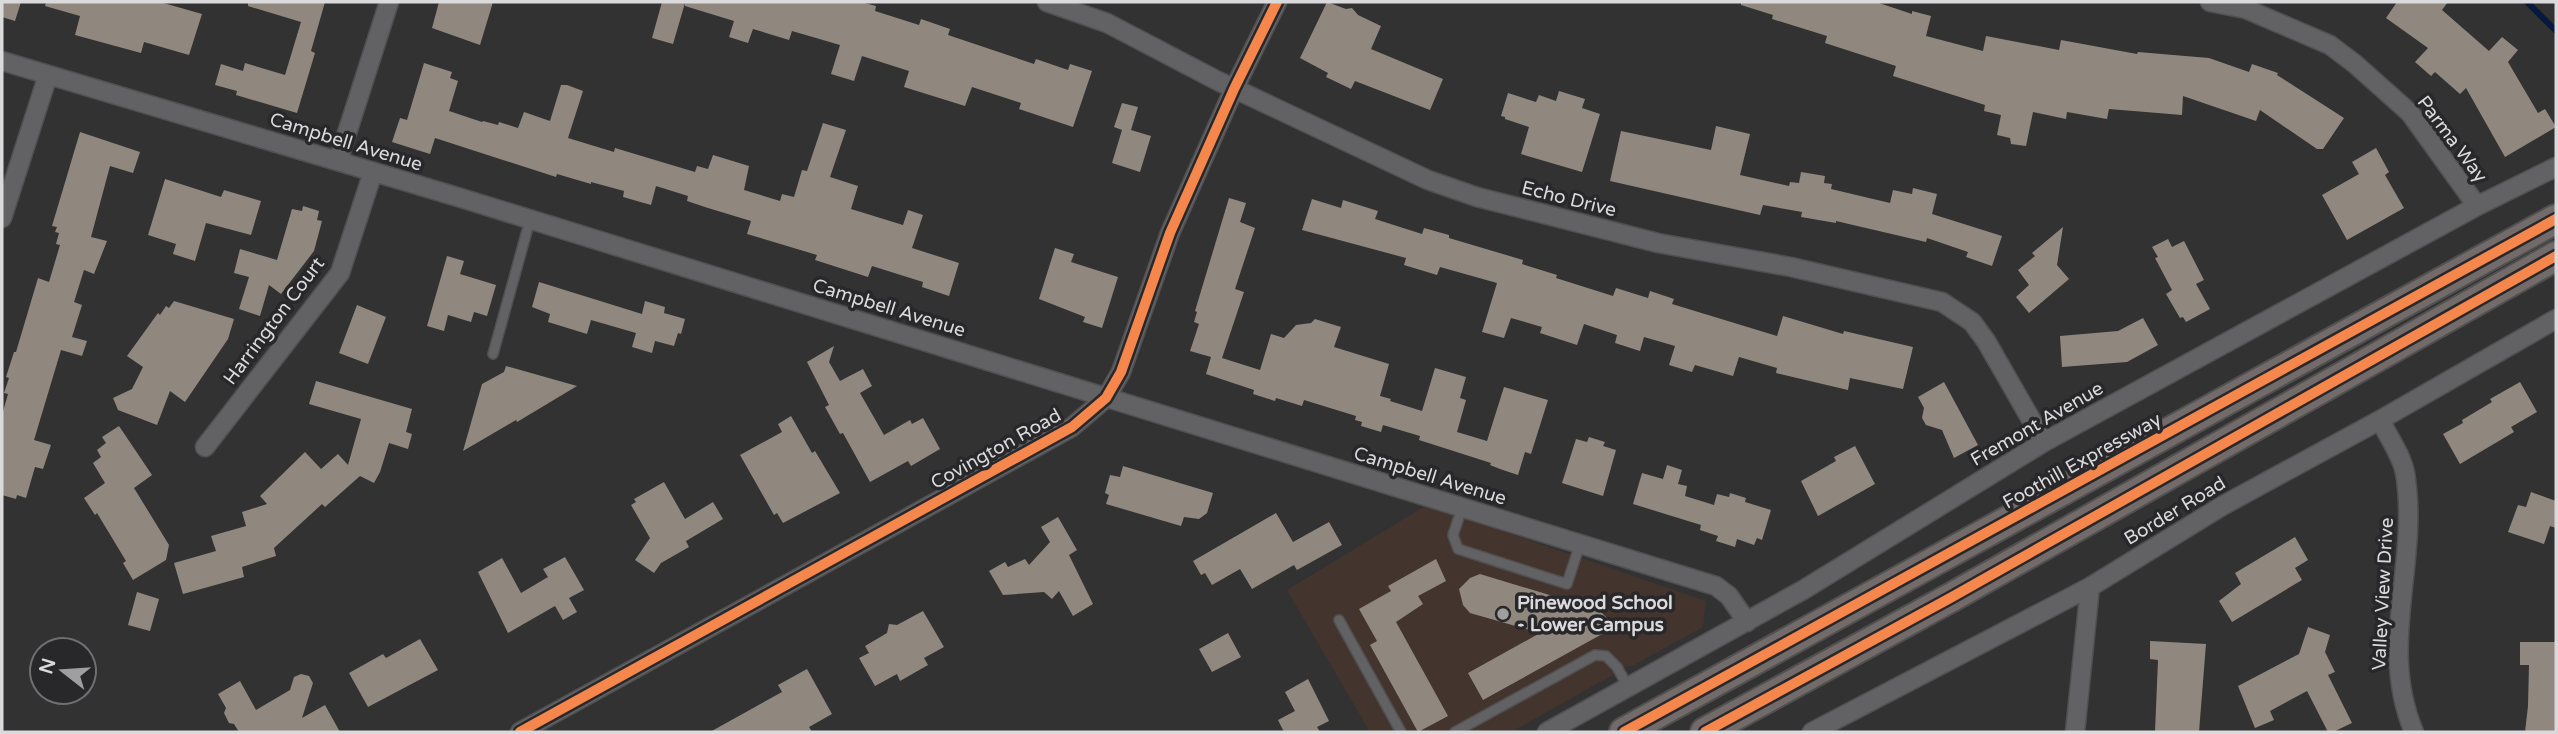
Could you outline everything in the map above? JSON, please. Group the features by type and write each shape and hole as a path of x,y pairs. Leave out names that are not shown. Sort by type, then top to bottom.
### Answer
{"highway":[{"name":"Foothill Expressway","path":"1624,732 2556,219"},
{"path":"1705,732 1952,597 2556,256"}],"street":[{"path":"338,161 389,2"},
{"name":"Echo Drive","path":"1047,2 1107,23 1234,89 1428,180 1477,197 1658,243 1791,267 1942,302 1972,322 1986,341 2044,442"},
{"name":"Covington Road","path":"520,732 1072,427 1106,398 1121,372 1170,233 1234,89 1277,2"},
{"name":"Parma Way","path":"2210,2 2246,9 2330,45 2355,64 2410,113 2477,206"},
{"name":"Campbell Avenue","path":"2,61 338,161 1716,586 1729,596 1746,622"},
{"path":"2,218 48,75"},
{"name":"Fremont Avenue","path":"1547,732 1803,590 2044,442 2477,206 2556,167"},
{"name":"Harrington Court","path":"205,447 340,272 373,172"},
{"name":"Border Road","path":"1812,732 2090,587 2222,506 2380,420 2556,319"},
{"name":"Valley View Drive","path":"2380,420 2405,470 2409,518 2397,648 2398,676 2404,709 2414,732"},
{"path":"2075,732 2090,587"}],"lane":[{"path":"493,354 530,220"},
{"path":"1462,508 1453,536 1458,549 1567,584 1580,544"},
{"path":"1339,620 1401,732"},
{"path":"1455,732 1595,655 1606,656 1618,667 1628,687"}],"shaded area":[{"name":"Pinewood School - Lower Campus","path":"1427,505 1706,601 1703,627 1632,666 1618,667 1611,676 1511,732 1370,732 1287,590"}],"building":[{"path":"2,2 21,2 15,21 2,17"},
{"path":"46,2 160,2 202,14 189,55 144,42 141,53 75,35 80,16 45,6"},
{"path":"248,2 325,2 311,51 315,53 297,113 236,95 237,91 215,85 221,64 243,71 245,63 285,75 301,22 248,6"},
{"path":"439,2 493,2 480,45 432,28"},
{"path":"662,2 861,2 876,6 875,11 919,25 921,19 950,29 948,35 1034,64 1036,59 1068,70 1070,64 1092,71 1073,127 1019,109 1021,103 972,87 965,106 904,87 909,71 862,56 854,81 831,74 840,45 792,31 789,40 753,29 748,43 729,37 734,21 685,6 685,3 673,44 652,38"},
{"path":"1327,2 1346,9 1352,8 1358,15 1381,26 1371,49 1443,79 1430,110 1355,81 1351,89 1326,77 1328,73 1300,58"},
{"path":"1741,2 1876,2 1912,14 1912,11 1931,16 1926,36 1983,51 1986,36 2059,50 2061,40 2137,54 2209,58 2249,72 2252,64 2278,73 2277,75 2344,118 2323,149 2317,149 2260,110 2256,121 2183,96 2182,115 2109,109 2107,119 2067,112 2066,119 2033,112 2026,146 2011,144 2010,138 1997,135 2001,115 1984,111 1985,105 1893,76 1896,66 1825,43 1827,36 1772,19 1773,15 1741,5"},
{"path":"2397,2 2448,2 2442,10 2489,51 2502,37 2518,50 2508,62 2538,113 2545,109 2556,127 2505,157 2466,88 2460,94 2435,72 2431,76 2415,62 2428,48 2386,18"},
{"path":"424,63 452,72 450,78 458,81 449,111 482,122 498,125 499,122 518,128 524,112 550,121 561,85 567,85 583,91 568,138 614,152 615,148 695,172 697,166 708,169 713,155 749,166 744,190 780,201 782,194 794,197 802,170 807,171 823,123 846,130 830,177 858,186 851,209 903,225 908,210 923,215 912,248 959,263 949,296 922,287 923,282 872,266 868,277 815,260 817,255 747,234 751,221 687,201 688,196 656,186 651,205 623,197 624,191 557,174 556,177 435,138 430,154 392,142 400,118 407,120"},
{"path":"1559,91 1585,99 1582,108 1600,114 1582,172 1521,154 1529,127 1501,116 1508,93 1536,102 1539,95 1556,101"},
{"path":"1122,103 1138,107 1131,130 1151,136 1140,172 1112,163 1122,130 1114,127"},
{"path":"1716,126 1750,134 1740,175 1789,186 1790,182 1799,183 1801,172 1825,176 1824,183 1832,184 1831,189 1890,203 1893,190 1912,194 1913,188 1937,194 1932,214 2002,236 1992,266 1966,257 1968,252 1927,238 1926,242 1836,221 1801,217 1802,212 1763,205 1760,215 1610,181 1621,131 1711,150"},
{"path":"80,132 140,152 133,173 110,166 91,237 107,241 94,274 84,270 74,302 82,305 72,337 87,341 82,356 61,350 34,440 51,445 43,469 35,467 26,498 17,495 16,499 2,495 2,415 8,394 4,393 9,378 6,377 38,278 49,282 60,245 56,244 59,233 55,232 57,227 52,226"},
{"path":"2376,148 2389,172 2385,175 2404,208 2347,240 2322,195 2359,174 2352,162"},
{"path":"165,179 221,197 224,190 261,201 251,235 206,223 195,261 173,254 176,244 148,235"},
{"path":"1229,198 1246,203 1240,222 1255,228 1235,289 1244,292 1222,358 1260,370 1271,334 1284,338 1296,325 1311,323 1315,319 1341,327 1334,347 1389,364 1380,396 1391,399 1390,401 1422,411 1435,368 1466,377 1460,398 1466,400 1457,432 1487,441 1504,387 1548,400 1531,454 1525,452 1518,475 1490,465 1491,463 1419,440 1420,436 1383,425 1381,432 1361,426 1362,422 1355,420 1356,416 1304,400 1302,406 1276,398 1275,401 1253,394 1254,390 1206,374 1211,357 1190,351 1199,324 1194,322 1195,311"},
{"path":"1312,199 1341,208 1343,200 1378,211 1375,219 1422,234 1424,228 1449,235 1449,238 1523,260 1522,264 1557,275 1556,278 1613,296 1616,288 1648,298 1650,291 1674,299 1672,304 1777,336 1783,316 1843,334 1844,331 1913,347 1903,389 1850,378 1848,390 1776,373 1777,368 1739,357 1733,376 1695,365 1692,372 1669,365 1675,346 1644,337 1640,351 1615,343 1617,335 1584,324 1577,345 1540,333 1542,327 1511,318 1504,338 1482,332 1497,283 1440,267 1437,275 1404,265 1406,258 1302,230"},
{"path":"303,206 319,211 317,220 322,221 314,251 281,294 269,285 260,316 239,309 249,277 234,273 240,249 277,260 292,209 302,211"},
{"path":"2063,227 2057,265 2069,279 2029,313 2016,297 2029,285 2018,270 2035,256 2032,253"},
{"path":"2168,239 2172,247 2184,241 2204,280 2196,284 2210,309 2186,322 2183,317 2180,318 2166,294 2172,290 2152,247"},
{"path":"1055,248 1074,254 1071,262 1118,277 1102,328 1083,322 1085,317 1039,299"},
{"path":"447,256 464,261 460,274 496,285 487,316 474,312 471,322 448,315 444,331 427,326"},
{"path":"539,282 642,314 645,301 665,307 664,313 685,319 681,334 678,333 674,346 655,341 652,353 632,347 636,333 591,320 587,334 548,322 550,314 532,307"},
{"path":"174,301 234,319 228,339 185,402 170,391 157,425 118,410 113,398 132,389 143,367 127,356 158,313 160,315 166,306 169,308"},
{"path":"357,305 386,317 368,364 339,353"},
{"path":"2143,318 2158,345 2127,362 2062,367 2060,336 2118,331"},
{"path":"834,346 829,362 840,381 863,369 872,386 860,393 884,435 910,420 912,424 923,418 940,449 911,466 908,461 870,482 825,407 829,405 807,362"},
{"path":"506,366 577,386 463,451 482,384 504,372"},
{"path":"316,381 412,409 406,432 412,434 408,449 389,443 374,483 360,476 325,507 322,504 274,548 276,556 242,567 244,577 183,594 174,563 216,551 211,536 246,526 242,512 267,504 260,496 305,452 321,469 338,454 348,465 361,419 309,404"},
{"path":"1944,382 1978,445 1954,458 1942,430 1926,425 1922,418 1924,408 1918,397"},
{"path":"2520,382 2537,412 2511,427 2514,432 2460,464 2443,434 2492,402 2490,399"},
{"path":"791,416 812,453 815,451 840,493 783,523 777,513 774,515 740,455 782,432 778,424"},
{"path":"119,426 152,475 134,488 169,545 166,560 133,580 123,563 126,561 97,513 95,515 84,498 105,483 93,463 101,457 97,450 106,443 102,437"},
{"path":"1589,437 1605,442 1603,446 1616,450 1603,496 1562,483 1576,439 1587,442"},
{"path":"1855,446 1875,484 1818,516 1801,481 1836,461 1834,457"},
{"path":"1667,465 1682,470 1678,484 1687,486 1685,496 1714,505 1717,494 1729,497 1730,493 1746,498 1745,502 1771,510 1762,540 1757,538 1754,545 1737,539 1735,547 1716,541 1718,536 1700,530 1701,525 1633,504 1642,473 1663,479"},
{"path":"1123,466 1213,493 1207,513 1199,519 1184,517 1181,526 1106,504 1109,495 1105,493 1110,475 1120,477"},
{"path":"664,482 685,519 713,502 723,519 686,541 689,547 661,563 654,573 635,560 650,538 631,505 636,502 634,499"},
{"path":"2531,492 2556,501 2556,528 2550,526 2544,544 2508,532 2518,505 2526,507"},
{"path":"1276,513 1293,542 1329,522 1342,545 1297,570 1294,565 1252,589 1240,569 1212,585 1205,573 1201,575 1193,561"},
{"path":"1058,517 1077,550 1069,555 1093,604 1073,616 1059,591 1052,599 1044,592 1003,595 989,571 1005,562 1008,567 1025,559 1029,565 1050,542 1041,527"},
{"path":"2295,537 2308,560 2295,568 2302,580 2232,622 2219,601 2241,584 2235,573"},
{"path":"565,557 584,590 569,598 577,612 563,620 555,606 508,633 478,572 502,558 521,593 548,577 543,569"},
{"path":"1436,559 1446,581 1418,596 1423,604 1396,622 1448,716 1418,732 1370,645 1377,641 1359,609 1391,591 1388,586"},
{"path":"1480,574 1599,610 1607,618 1604,633 1483,700 1468,673 1540,633 1470,613 1463,605 1459,589 1470,578"},
{"path":"137,592 159,599 150,631 128,625"},
{"path":"923,611 944,647 924,658 928,665 900,681 897,674 875,686 859,658 869,653 865,646 887,633 889,624 897,625"},
{"path":"2308,627 2330,635 2325,652 2335,672 2328,675 2352,723 2328,732 2307,691 2270,711 2274,720 2255,728 2238,686 2299,654"},
{"path":"1228,633 1241,657 1212,672 1199,649"},
{"path":"420,639 438,670 368,707 349,673 383,654 386,658"},
{"path":"2150,641 2206,644 2199,732 2155,732 2158,660 2150,659"},
{"path":"2520,642 2556,642 2556,732 2525,732 2529,665 2520,665"},
{"path":"807,669 832,714 809,727 812,732 710,732 782,692 778,685"},
{"path":"301,674 309,676 313,683 302,718 325,705 340,732 239,732 234,724 229,723 224,713 226,708 218,694 240,681 256,710 290,690 294,677"},
{"path":"1308,679 1329,721 1317,727 1320,732 1284,732 1278,720 1295,711 1285,692"}],"waterway":[{"path":"2527,2 2556,31"}],"cycle path":[{"path":"520,732 1072,427 1106,398 1121,372 1170,233 1234,89 1277,2"},
{"path":"1624,732 2556,219"},
{"path":"1705,732 1952,597 2556,256"}],"place":[{"name":"Pinewood School - Lower Campus","path":"1503,614"}]}
